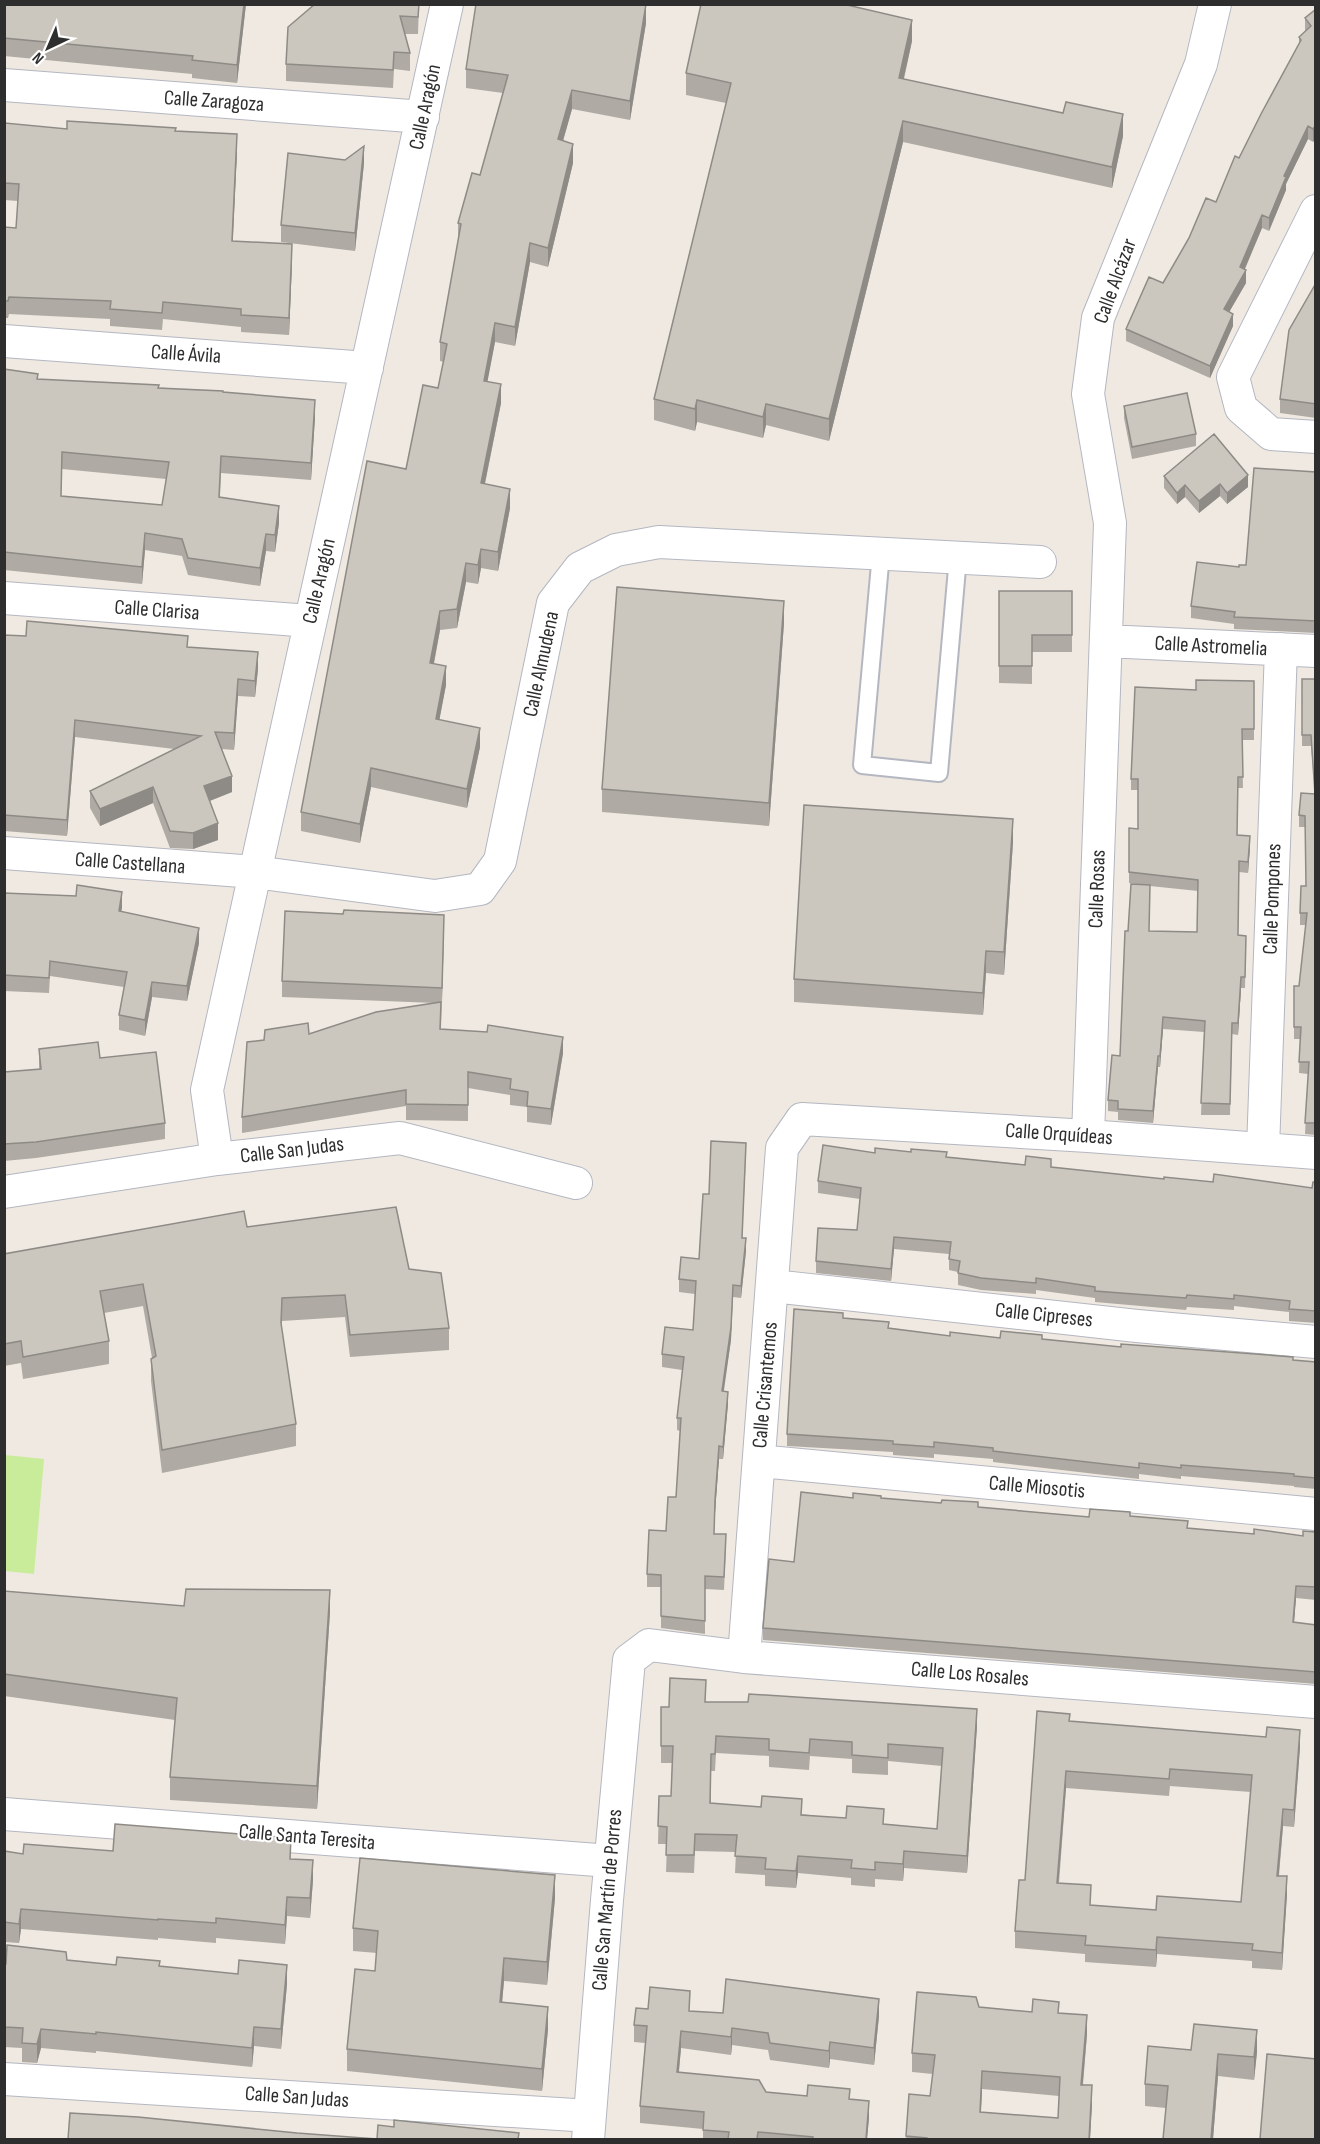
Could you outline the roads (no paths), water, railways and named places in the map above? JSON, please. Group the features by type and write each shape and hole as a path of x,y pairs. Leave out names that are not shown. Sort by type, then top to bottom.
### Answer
{"street":[{"name":"Calle Aragón","path":"217,1159 207,1090 447,4"},
{"name":"Calle Alcázar","path":"1106,642 1110,523 1088,394 1098,318 1201,63 1215,4"},
{"name":"Calle Zaragoza","path":"4,85 423,117"},
{"path":"1316,211 1233,377 1241,408 1271,434 1316,437"},
{"name":"Calle Ávila","path":"4,341 367,368"},
{"name":"Calle Almudena","path":"255,872 435,896 480,889 500,861 553,603 580,568 616,550 659,542 1040,562"},
{"name":"Calle Clarisa","path":"4,598 310,621"},
{"name":"Calle Astromelia","path":"1106,642 1316,651"},
{"name":"Calle Rosas","path":"1088,1136 1106,642"},
{"name":"Calle Pompones","path":"1263,1149 1281,649"},
{"name":"Calle Castellana","path":"4,853 255,872"},
{"name":"Calle Orquídeas","path":"802,1119 1088,1136 1316,1153"},
{"name":"Calle Crisantemos","path":"744,1657 782,1148 802,1119"},
{"name":"Calle San Judas","path":"4,1192 217,1159 400,1138 576,1183"},
{"name":"Calle Cipreses","path":"773,1286 1137,1326 1316,1342"},
{"name":"Calle Miosotis","path":"759,1461 1316,1514"},
{"name":"Calle Los Rosales","path":"629,1660 649,1645 744,1657 1316,1702"},
{"name":"Calle San Martín de Porres","path":"589,2127 629,1660"},
{"name":"Calle Santa Teresita","path":"4,1814 610,1862"},
{"name":"Calle San Judas","path":"4,2079 589,2127"}],"lane":[{"path":"881,553 862,765 939,773 958,557"}]}
